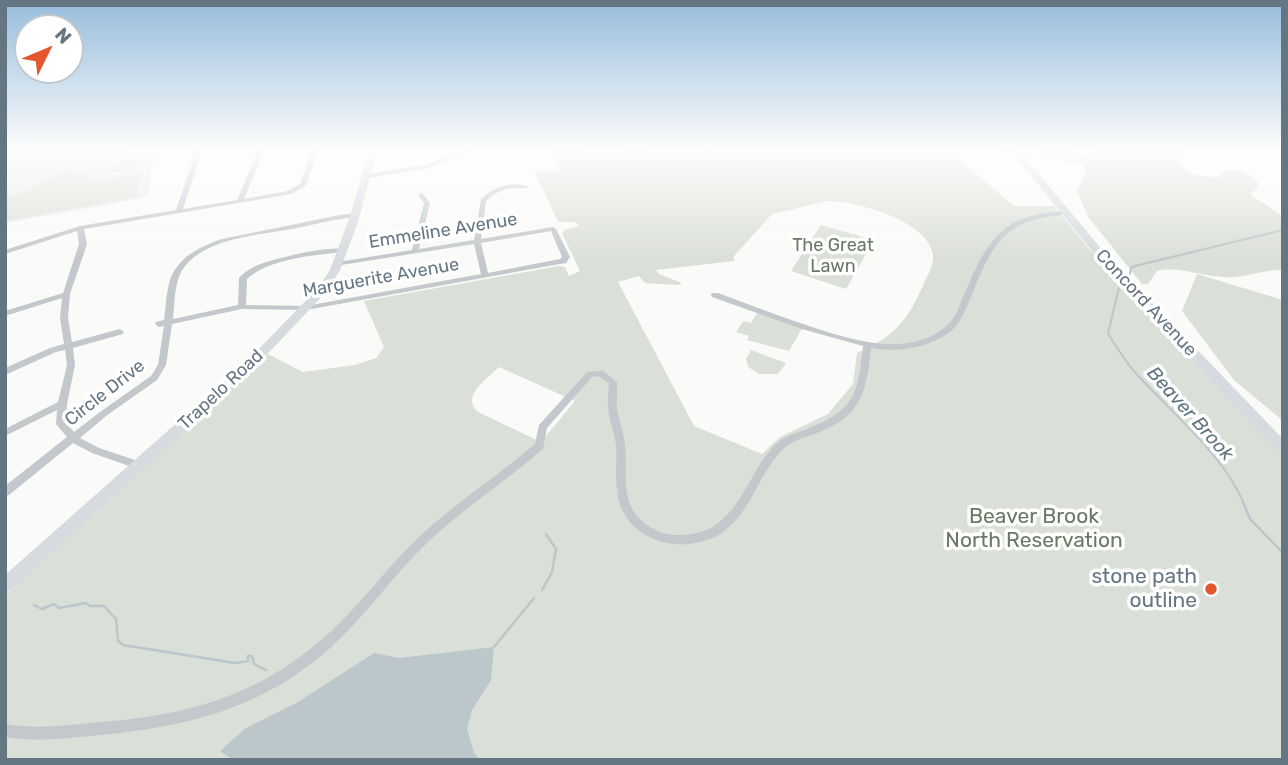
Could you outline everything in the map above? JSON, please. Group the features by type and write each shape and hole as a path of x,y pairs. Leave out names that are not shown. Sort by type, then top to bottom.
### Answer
{"main road":[{"name":"Trapelo Road","path":"5,585 254,361 306,308 326,285 338,264 364,187"},
{"name":"Concord Avenue","path":"1045,187 1121,277 1283,448"}],"street":[{"path":"179,211 187,187"},
{"path":"240,201 246,187"},
{"path":"5,252 79,228 283,194 301,187"},
{"path":"485,275 477,241 480,209 485,197 506,187 526,187"},
{"path":"415,252 427,203 421,195"},
{"path":"715,295 867,345 911,345 942,334 954,323 991,243 1009,229 1033,218 1067,214"},
{"name":"Circle Drive","path":"5,492 72,438 154,378 162,365 164,323 176,274 185,262 202,250 233,238 356,215"},
{"path":"79,228 83,244 66,294 64,318 71,365 62,404 61,424 72,438 138,465"},
{"name":"Emmeline Avenue","path":"338,264 553,229 565,259"},
{"path":"242,307 243,278 250,270 265,264 343,250"},
{"name":"Marguerite Avenue","path":"164,323 242,307 306,308 565,259"},
{"path":"5,314 66,294"},
{"path":"5,372 66,345 120,332"},
{"path":"5,730 36,733 155,725 197,715 259,690 297,667 324,645 421,541 540,446 542,427 586,377 595,372 609,378 614,388 612,405 621,441 624,503 630,516 640,526 660,537 673,540 699,538 710,534 732,520 780,445 829,424 852,408 863,386 867,345"},
{"path":"5,433 62,404"}],"shaded area":[{"path":"5,187 149,187 148,197 5,223"},
{"path":"494,647 491,680 472,710 467,729 474,753 481,760 233,760 220,751 246,728 298,702 374,653 399,658"}],"green space":[{"path":"34,187 138,187 136,197 5,221 5,198"},
{"name":"Beaver Brook North Reservation","path":"542,187 991,187 1014,206 1054,206 1090,250 1283,455 1283,760 5,760 5,595 268,354 303,372 355,365 376,358 384,347 364,301 559,266 565,267 569,276 580,271 562,233 579,226 575,222 558,222","holes":["828,201 890,215 919,232 928,243 933,255 932,265 907,316 892,333 857,353 853,384 828,414 780,437 762,454 694,426 618,282 639,276 645,283 678,285 682,283 659,274 656,270 734,261 734,256 772,214","499,367 575,401 541,442 478,412 472,400 477,388"]},
{"path":"1079,187 1258,187 1251,193 1252,196 1283,216 1283,270 1230,277 1166,270 1157,271 1148,284 1142,284 1089,218 1077,192"},
{"name":"The Great Lawn","path":"821,225 874,240 846,289 791,271"},
{"path":"1197,274 1283,300 1283,421 1234,380 1182,311"},
{"path":"758,312 803,327 789,351 747,340 749,336 736,332 743,321 751,323"},
{"path":"751,350 786,363 778,374 760,374 748,367 746,359"}],"waterway":[{"name":"Beaver Brook","path":"1129,279 1131,268 1135,266 1283,230"},
{"name":"Beaver Brook","path":"1120,283 1108,334 1133,370 1209,450 1243,502"},
{"name":"Beaver Brook","path":"1243,502 1250,519 1283,553"},
{"path":"542,590 552,572 556,549 546,534"},
{"path":"494,647 534,598"},
{"path":"34,605 42,609 54,604 59,608 86,603 90,606 104,606 116,619 118,641 123,645 235,663 248,661 248,656 252,656 254,664 266,670"}],"place":[{"name":"stone path outline","path":"1211,589"}]}
